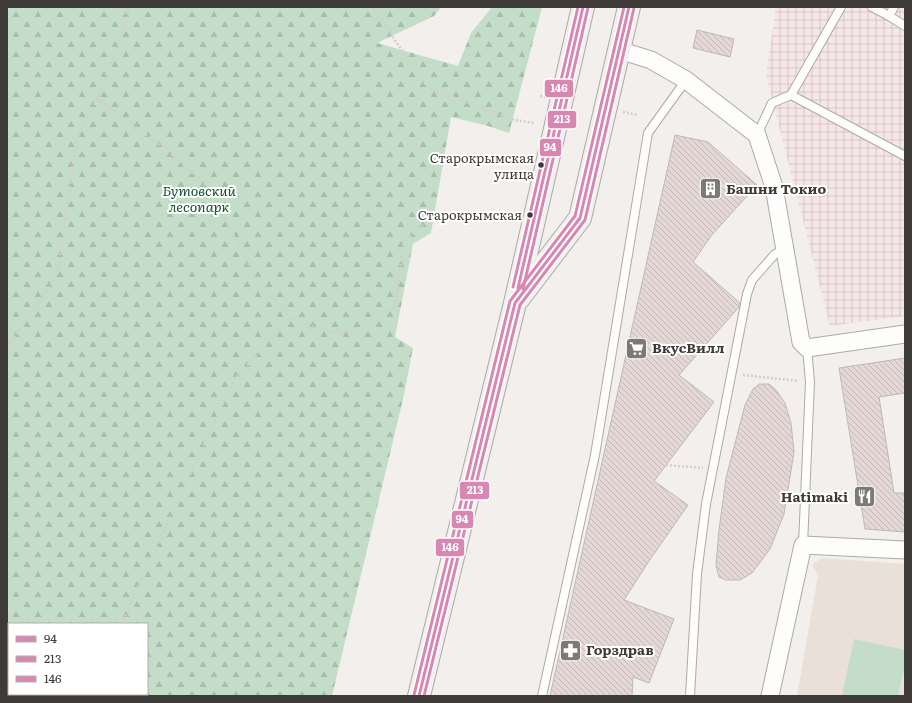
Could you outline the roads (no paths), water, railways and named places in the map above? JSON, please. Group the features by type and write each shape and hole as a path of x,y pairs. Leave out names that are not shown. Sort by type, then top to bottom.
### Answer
{"main road":[{"path":"419,696 515,304 583,7"},
{"path":"515,304 580,218 629,7"}],"street":[{"path":"619,50 651,60 686,80 757,135 774,187 801,342 807,348 905,334"},
{"path":"770,696 803,545 905,550"}],"lane":[{"path":"757,135 772,103 791,95 841,7"},
{"path":"872,7 905,26"},
{"path":"889,16 894,7"},
{"path":"542,696 595,455 648,133 686,80"},
{"path":"791,95 905,156"},
{"path":"690,696 697,574 706,504 747,294 752,280 775,254 785,248"},
{"path":"803,545 810,382 807,348"}],"place":[{"name":"Старокрымская улица","path":"541,165"},
{"name":"Башни Токио","path":"710,189"},
{"name":"Старокрымская","path":"530,215"},
{"name":"ВкусВилл","path":"637,348"},
{"name":"Hatimaki","path":"864,497"},
{"name":"Горздрав","path":"571,650"}],"park label":[{"name":"Бутовский лесопарк","path":"199,200"}]}
